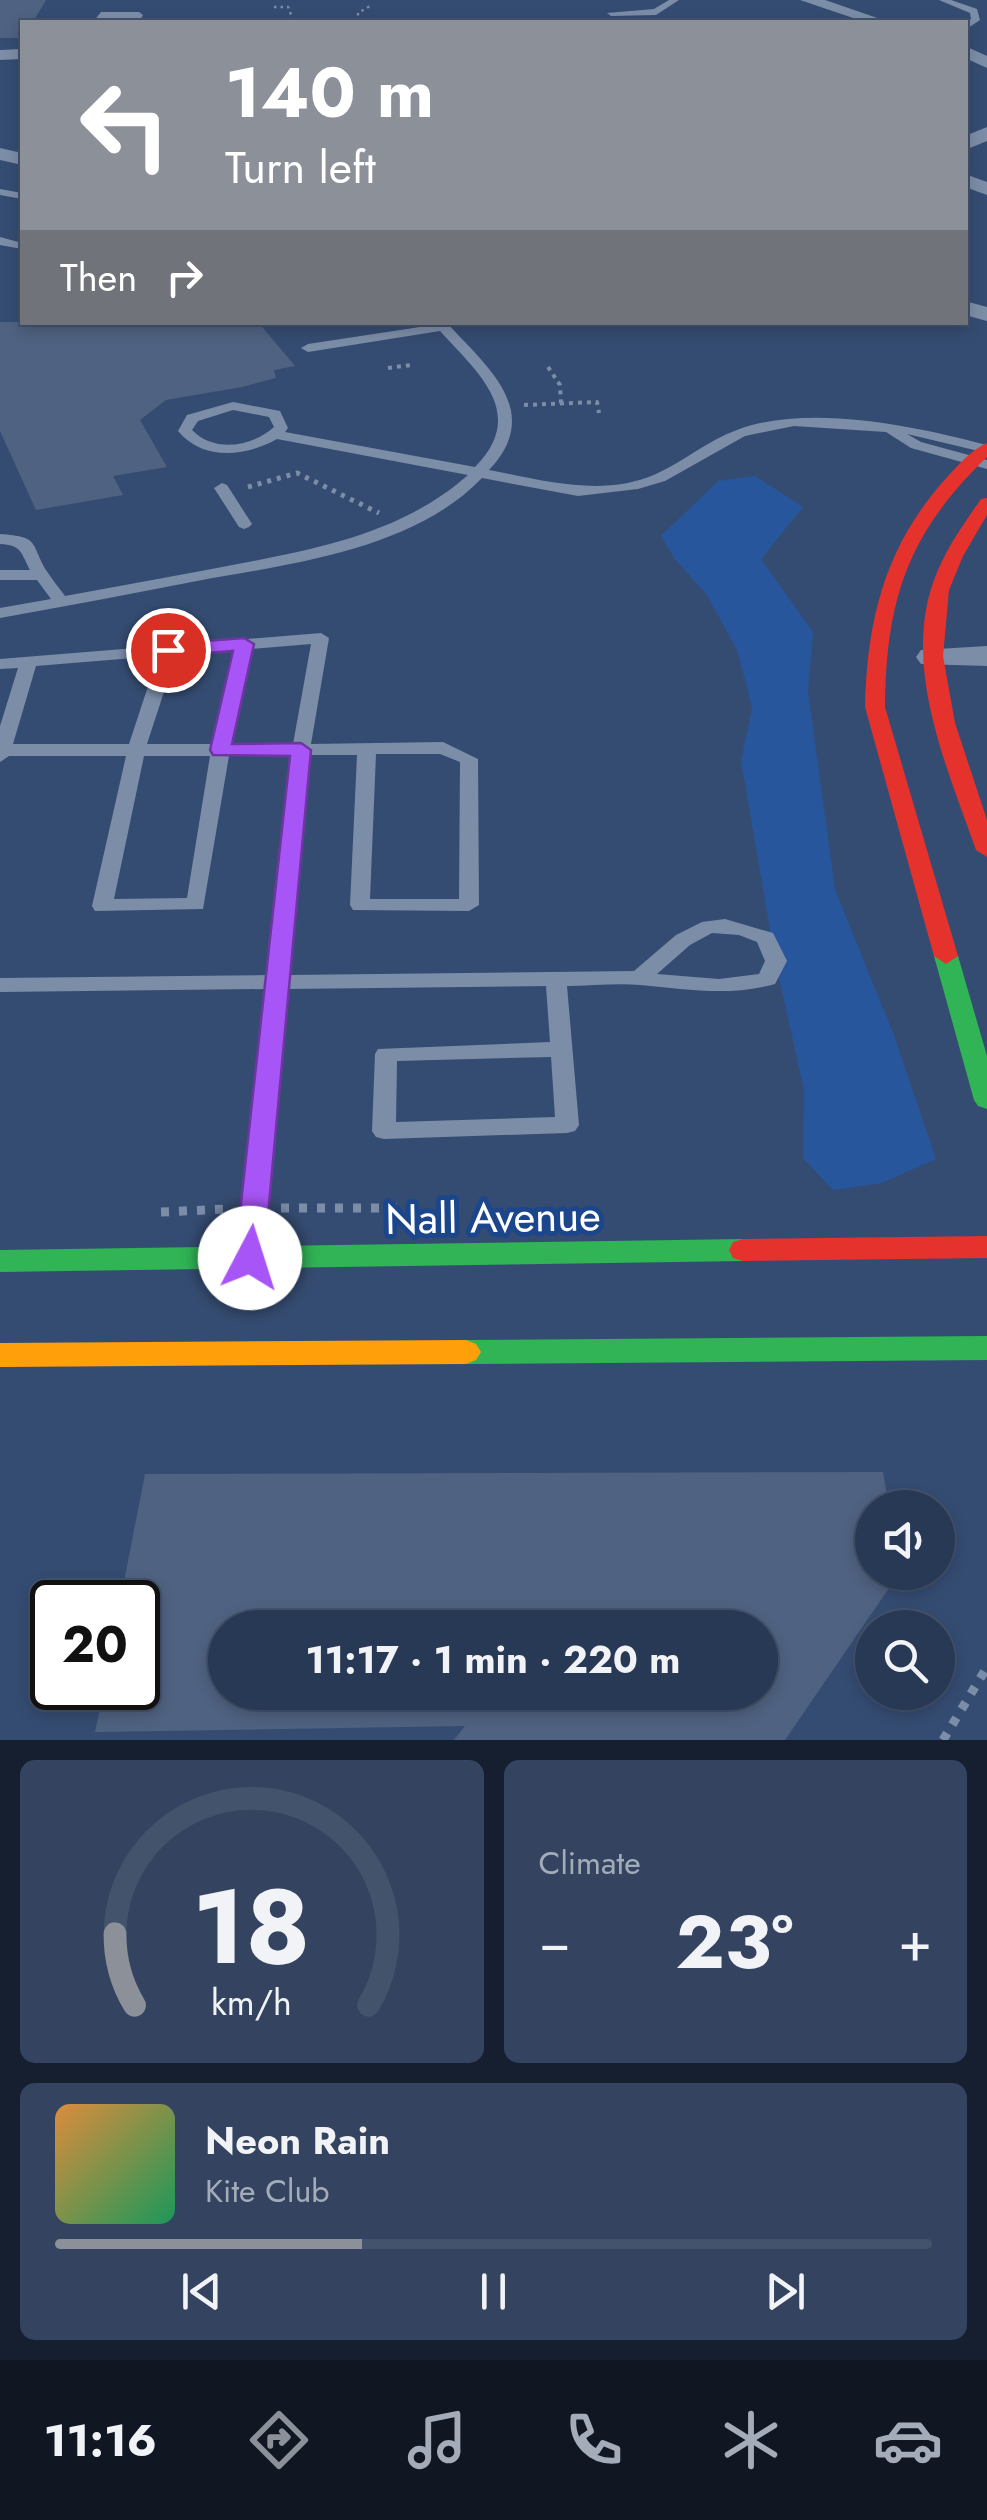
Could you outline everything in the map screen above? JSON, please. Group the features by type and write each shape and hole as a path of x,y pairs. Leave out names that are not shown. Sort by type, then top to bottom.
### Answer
{"street":[{"path":"808,0 873,20"},
{"path":"782,2 841,20"},
{"path":"983,454 922,514 896,560 878,612 872,656 879,722 987,1100"},
{"path":"987,503 956,548 932,623 932,657 943,721 987,850"},
{"path":"932,657 987,656"},
{"name":"Nall Avenue","path":"0,1260 987,1247"},
{"path":"0,1355 987,1348"}],"lane":[{"path":"657,18 674,0"},
{"path":"944,0 974,12 976,20 968,25"},
{"path":"657,18 618,10 657,18"},
{"path":"98,20 101,15 139,15 136,20"},
{"path":"0,613 303,556 390,529 434,508 478,474 502,438 506,416 495,383 441,325 308,348"},
{"path":"276,435 281,420 264,409 250,406 202,412 186,424 184,431 197,442 223,448 254,445 276,435 548,488 608,490 660,478 720,441 767,426 825,422 888,428 916,445 983,454"},
{"path":"227,487 244,524"},
{"path":"0,539 16,540 30,548 41,575 61,602"},
{"path":"0,575 41,575"},
{"path":"0,664 322,638 301,750 250,1258"},
{"path":"168,650 136,750 102,906 196,904 220,750 244,644"},
{"path":"29,661 1,752 443,748 469,758 469,904 360,904 367,749"},
{"path":"0,986 639,978 704,988 743,986 767,979 776,962 766,938 744,928 710,924 684,938 639,978"},
{"path":"556,979 562,1049 567,1125 384,1131 386,1054 562,1049"}],"path":[{"path":"358,20 358,13 370,6"},
{"path":"274,7 288,7 293,20"},
{"path":"388,368 411,364"},
{"path":"548,367 560,386 561,404"},
{"path":"518,405 597,402 599,413"},
{"path":"227,487 251,488 297,472 390,519 390,529"},
{"path":"943,1740 987,1667"}],"shaded area":[{"path":"755,476 803,507 761,559 813,632 808,691 835,890 894,1035 936,1159 882,1183 833,1190 803,1158 804,1090 776,964 741,761 752,709 749,695 737,650 707,595 674,558 661,536 718,481"}],"building":[{"path":"0,0 46,0 34,20 20,20 20,38 0,38"},
{"path":"0,322 261,325 295,366 274,370 276,378 242,387 166,400 140,420 167,467 113,476 123,495 36,510 0,431"},
{"path":"883,1472 886,1490 855,1490 855,1590 888,1590 874,1610 855,1610 855,1638 785,1740 454,1740 465,1726 95,1732 100,1710 160,1710 160,1580 124,1580 145,1474"}],"traffic: fast":[{"path":"946,956 987,1100"},
{"path":"0,1261 743,1250"},
{"path":"466,1352 987,1348"}],"traffic: slow":[{"path":"0,1355 466,1352"}],"traffic: jam":[{"path":"946,956 875,707 876,666 887,595 913,533 957,476 987,448"},
{"path":"987,503 944,578 934,623 937,690 944,723 987,850"},
{"path":"743,1250 987,1247"}],"route":[{"path":"168,650 244,644 220,750 301,750 250,1258"}]}
